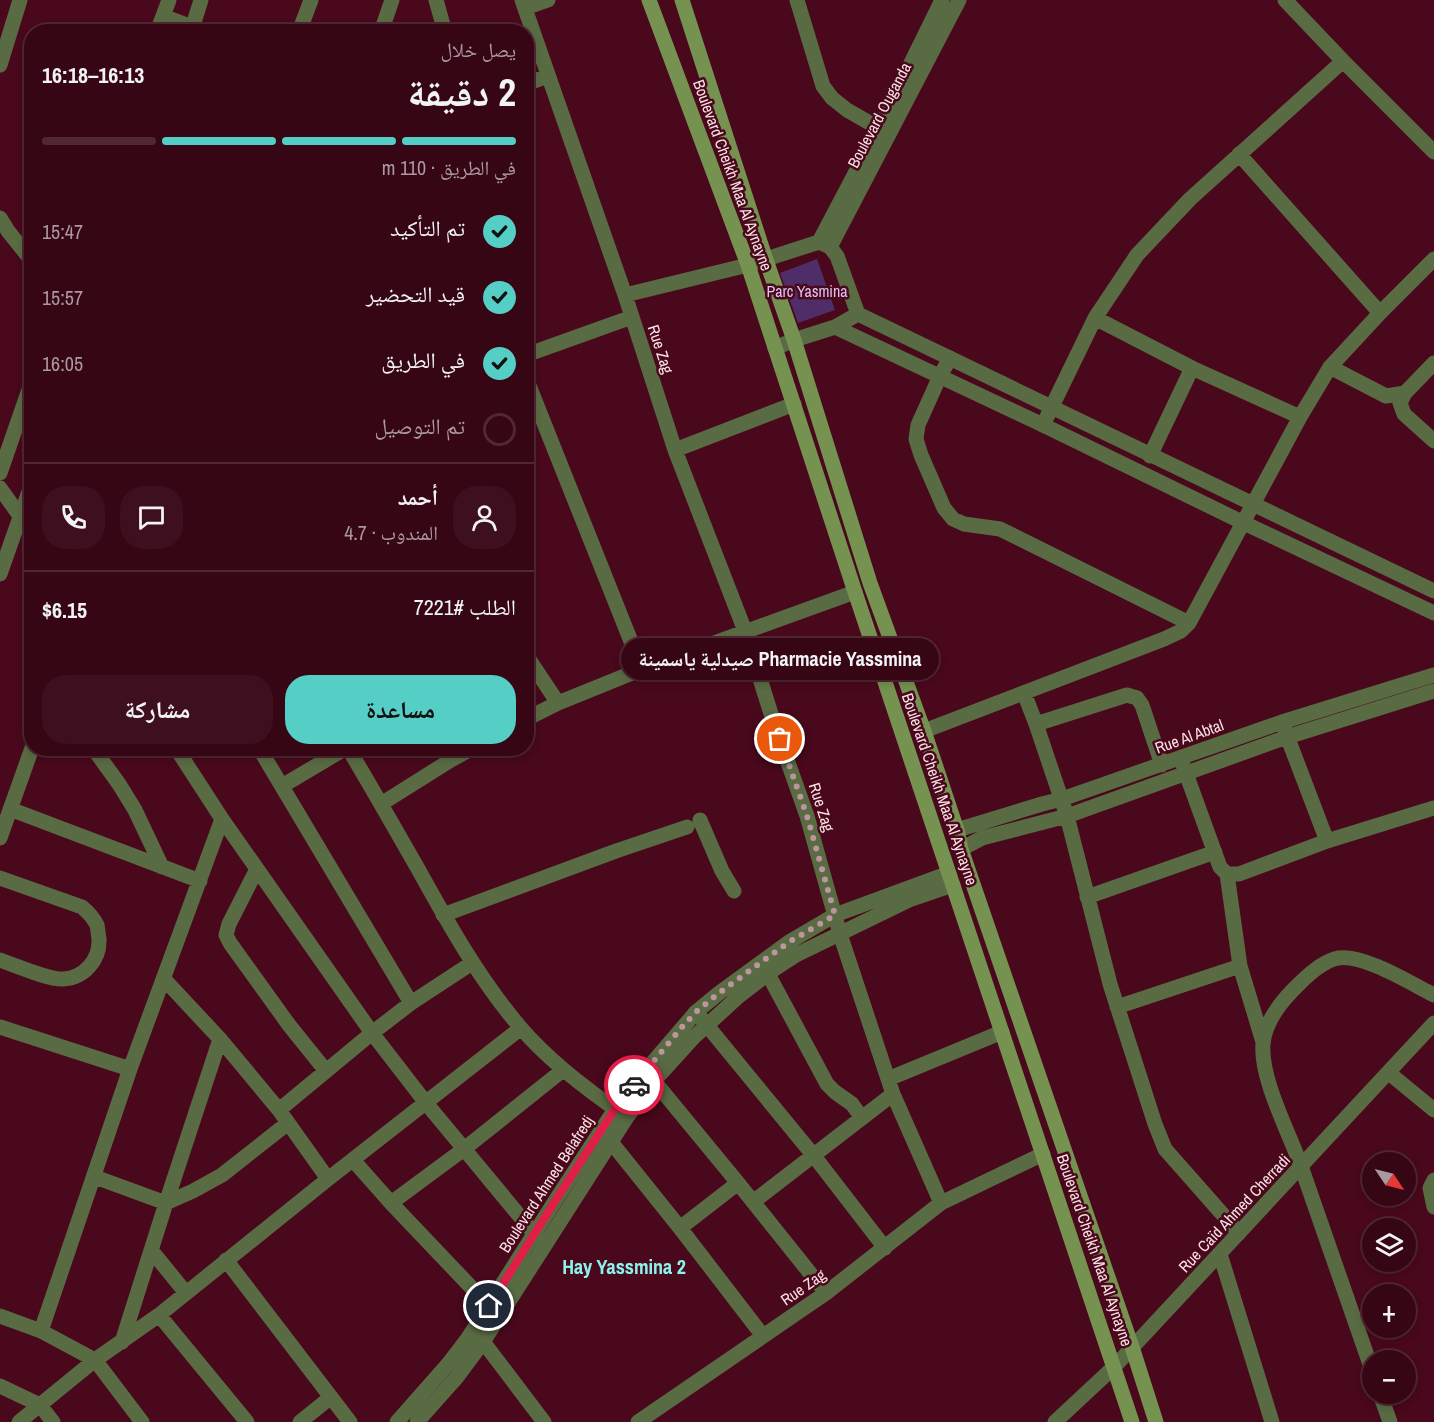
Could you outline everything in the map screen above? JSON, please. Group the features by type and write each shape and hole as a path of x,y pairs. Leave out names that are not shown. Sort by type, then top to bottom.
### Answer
{"main road":[{"name":"Boulevard Cheikh Maa Al Aynayne","path":"649,0 748,266 1132,1422"},
{"name":"Boulevard Cheikh Maa Al Aynayne","path":"682,0 766,260 794,339 870,583 924,731 957,830 961,849 1156,1422"}],"street":[{"path":"0,65 20,0"},
{"path":"160,24 169,0"},
{"path":"193,24 201,0"},
{"path":"302,24 311,0"},
{"path":"384,24 392,0"},
{"path":"436,0 443,24"},
{"path":"523,4 548,0"},
{"path":"797,0 824,86 832,98 847,110 884,131"},
{"path":"1285,0 1434,152"},
{"name":"Boulevard Ouganda","path":"819,244 884,131 950,3"},
{"name":"Rue Zag","path":"523,4 530,24"},
{"path":"163,16 180,24"},
{"name":"Rue Zag","path":"534,36 625,295 675,450 745,631 807,816 840,934 893,1094 941,1203 825,1293 638,1422"},
{"path":"1043,424 1095,318 1137,255 1190,199 1343,61"},
{"path":"534,81 548,76"},
{"path":"1239,154 1380,313"},
{"path":"0,218 24,251"},
{"path":"625,295 748,266 819,244 837,256 858,314 1434,591"},
{"path":"924,731 1181,631 1189,623 1300,417 1330,367 1434,259"},
{"path":"775,348 794,339 835,327 858,314"},
{"path":"534,352 632,317"},
{"path":"1095,318 1192,368 1300,417"},
{"path":"835,327 1043,424 1434,613"},
{"path":"950,358 918,425 916,438 944,508 953,519 964,524 1000,529 1189,623"},
{"path":"1434,363 1405,393 1400,403 1404,414 1434,441"},
{"path":"1330,367 1386,396 1405,393"},
{"path":"1150,456 1192,368"},
{"path":"534,400 642,669"},
{"path":"1,461 24,402"},
{"path":"675,450 794,404"},
{"path":"0,488 24,522"},
{"path":"0,574 24,505"},
{"path":"534,716 558,703 642,669 855,592"},
{"path":"534,667 558,703"},
{"name":"Rue Al Abtal","path":"961,849 982,838 1067,816 1184,766 1434,675"},
{"name":"Rue Al Abtal","path":"1284,730 1434,691"},
{"path":"1024,693 1062,799 1117,1006 1155,1124 1165,1149 1239,1233"},
{"path":"1036,724 1127,695 1137,698 1142,705 1162,765"},
{"path":"1284,730 1327,842"},
{"path":"0,838 29,756"},
{"path":"99,756 135,810 162,867"},
{"path":"181,756 222,819 372,1033 426,1103 539,1240"},
{"path":"264,756 411,1003"},
{"path":"282,786 333,756"},
{"path":"352,756 472,963 521,1028 563,1070 621,1113"},
{"path":"381,804 444,756"},
{"name":"Rue Al Abtal","path":"957,830 1062,799 1162,765 1184,766"},
{"path":"1184,766 1220,867 1227,874 1240,966 1263,1042"},
{"path":"1227,874 1239,874 1327,842 1434,808"},
{"path":"10,809 200,881"},
{"path":"42,1330 130,1069 222,819"},
{"path":"443,915 693,823 734,891"},
{"path":"1087,897 1215,852"},
{"path":"257,869 229,924 226,935 289,1025 326,1071"},
{"path":"0,878 82,907 91,915 98,927 99,944 95,959 84,972 74,978 59,979 0,960"},
{"name":"Boulevard Ahmed Belafredj","path":"397,1422 449,1363 611,1142 630,1089 696,1012 789,942 835,915 931,879 951,879"},
{"name":"Boulevard Ahmed Belafredj","path":"417,1422 457,1377 483,1342 539,1240 621,1113 654,1082 694,1037 739,996 796,955 951,879"},
{"path":"1365,1350 1302,1167 1271,1090 1263,1058 1263,1042 1268,1022 1290,992 1304,979 1336,958 1361,960 1375,965 1434,995"},
{"path":"279,1110 411,1003 472,963"},
{"path":"1117,1006 1240,966"},
{"path":"768,974 827,1084 852,1104 862,1118"},
{"path":"164,979 220,1039 279,1110 328,1179"},
{"path":"696,1012 814,1156 885,1248"},
{"name":"Rue Caïd Ahmed Cherradi","path":"1055,1422 1114,1366 1434,1023"},
{"path":"0,1027 130,1069"},
{"path":"19,1422 95,1360 159,1315 521,1028"},
{"path":"888,1079 1002,1032"},
{"path":"122,1342 220,1039"},
{"path":"390,1203 464,1149 563,1070"},
{"path":"1389,1073 1434,1110"},
{"path":"654,1082 825,1293"},
{"path":"753,1202 893,1094"},
{"path":"94,1177 166,1203 222,1175 288,1123"},
{"path":"611,1142 763,1336"},
{"path":"941,1203 1043,1154"},
{"path":"353,1160 390,1203 489,1306"},
{"path":"1434,1180 1430,1188 1434,1207"},
{"path":"680,1228 738,1183"},
{"path":"151,1250 186,1293"},
{"path":"1220,1254 1272,1422"},
{"path":"226,1260 350,1422"},
{"path":"159,1315 247,1422"},
{"path":"0,1316 42,1330 95,1360 142,1422"},
{"path":"474,1329 544,1422"},
{"path":"0,1386 40,1405 53,1422"},
{"path":"300,1422 330,1397"},
{"path":"1384,1404 1390,1422"}],"green space":[{"name":"Parc Yasmina","path":"817,259 835,310 798,323 780,273"}],"way so far":[{"path":"634,1085 696,1012 789,942 835,915 807,816 780,739"}],"place":[{"name":"Pharmacie Yassmina صيدلية ياسمينة","path":"780,739"}],"district":[{"name":"Hay Yassmina 2","path":"624,1266"}],"route":[{"path":"489,1306 615,1109 634,1085"}]}
